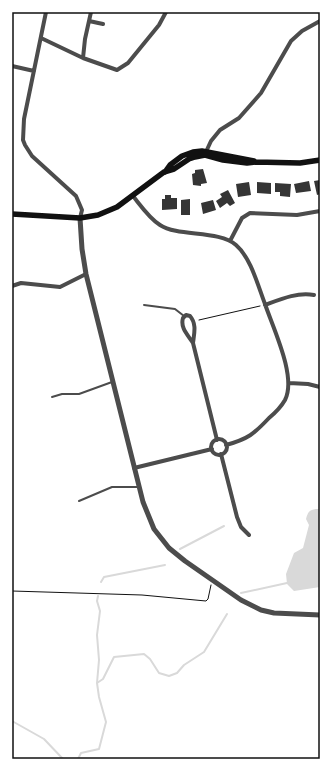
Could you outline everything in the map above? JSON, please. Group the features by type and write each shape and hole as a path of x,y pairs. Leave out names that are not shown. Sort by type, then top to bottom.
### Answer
{"main road":[{"path":"12,214 80,218 110,211 134,196 182,156 194,152 256,162 290,164 320,160"}],"street":[{"path":"46,12 23,123 23,140 32,156 76,196 82,210 80,218 82,249 86,274 146,512 158,535 177,555 241,600 261,610 284,614 320,615"},
{"path":"83,58 91,12"},
{"path":"41,38 83,58 117,70 128,63 159,25 166,12"},
{"path":"89,21 103,24"},
{"path":"206,153 211,141 220,130 239,118 261,93 291,41 302,31 320,21"},
{"path":"12,66 34,71"},
{"path":"134,196 153,219 164,228 230,241 237,246 248,260 265,305 286,362 289,383 288,392 282,405 260,427 246,438 226,445"},
{"path":"230,241 242,218 250,213 297,215 320,211"},
{"path":"12,286 21,283 60,287 86,274"},
{"path":"265,305 298,295 314,295"},
{"path":"193,344 195,331 192,318 188,315 184,316 182,322 184,331 193,344 217,440"},
{"path":"289,383 308,384 320,387"},
{"path":"217,440 224,441 226,445 226,450 221,454 214,453 212,449 213,442 217,440"},
{"path":"134,468 212,449"},
{"path":"221,454 237,517 241,527 249,535"}],"lane":[{"path":"144,305 175,309 184,316"},
{"path":"52,397 62,394 79,394 113,381"},
{"path":"79,501 112,488 139,486"}],"path":[{"path":"193,321 265,305"},
{"path":"12,591 142,595 206,601 208,599 209,588 212,581"}],"shaded area":[{"path":"320,509 320,587 294,591 287,584 286,574 294,553 303,548 309,525 306,519 307,515 310,511"}],"building":[{"path":"203,169 207,183 201,184 201,186 193,185 192,174 195,173 195,170"},
{"path":"320,180 320,194 317,195 314,181"},
{"path":"309,181 311,191 296,193 294,184"},
{"path":"249,182 251,195 238,197 236,184"},
{"path":"257,182 271,183 271,194 257,193"},
{"path":"275,183 291,184 290,197 280,196 280,192 275,192"},
{"path":"228,190 235,203 230,206 227,203 220,208 216,201 222,197 220,194"},
{"path":"165,195 171,195 171,198 177,198 177,209 162,210 162,199 165,199"},
{"path":"190,199 190,215 181,215 181,200"},
{"path":"213,200 216,210 203,214 201,203"}],"waterway":[{"path":"180,549 224,526"},
{"path":"101,582 104,577 165,565"},
{"path":"241,593 287,583"},
{"path":"97,683 99,660 97,635 100,611 97,601 98,596"},
{"path":"78,759 81,753 99,749 106,722 97,683 103,679 114,657 144,654 150,659 159,673 169,676 177,673 184,665 204,652 227,614"},
{"path":"12,721 44,739 63,759"}]}
